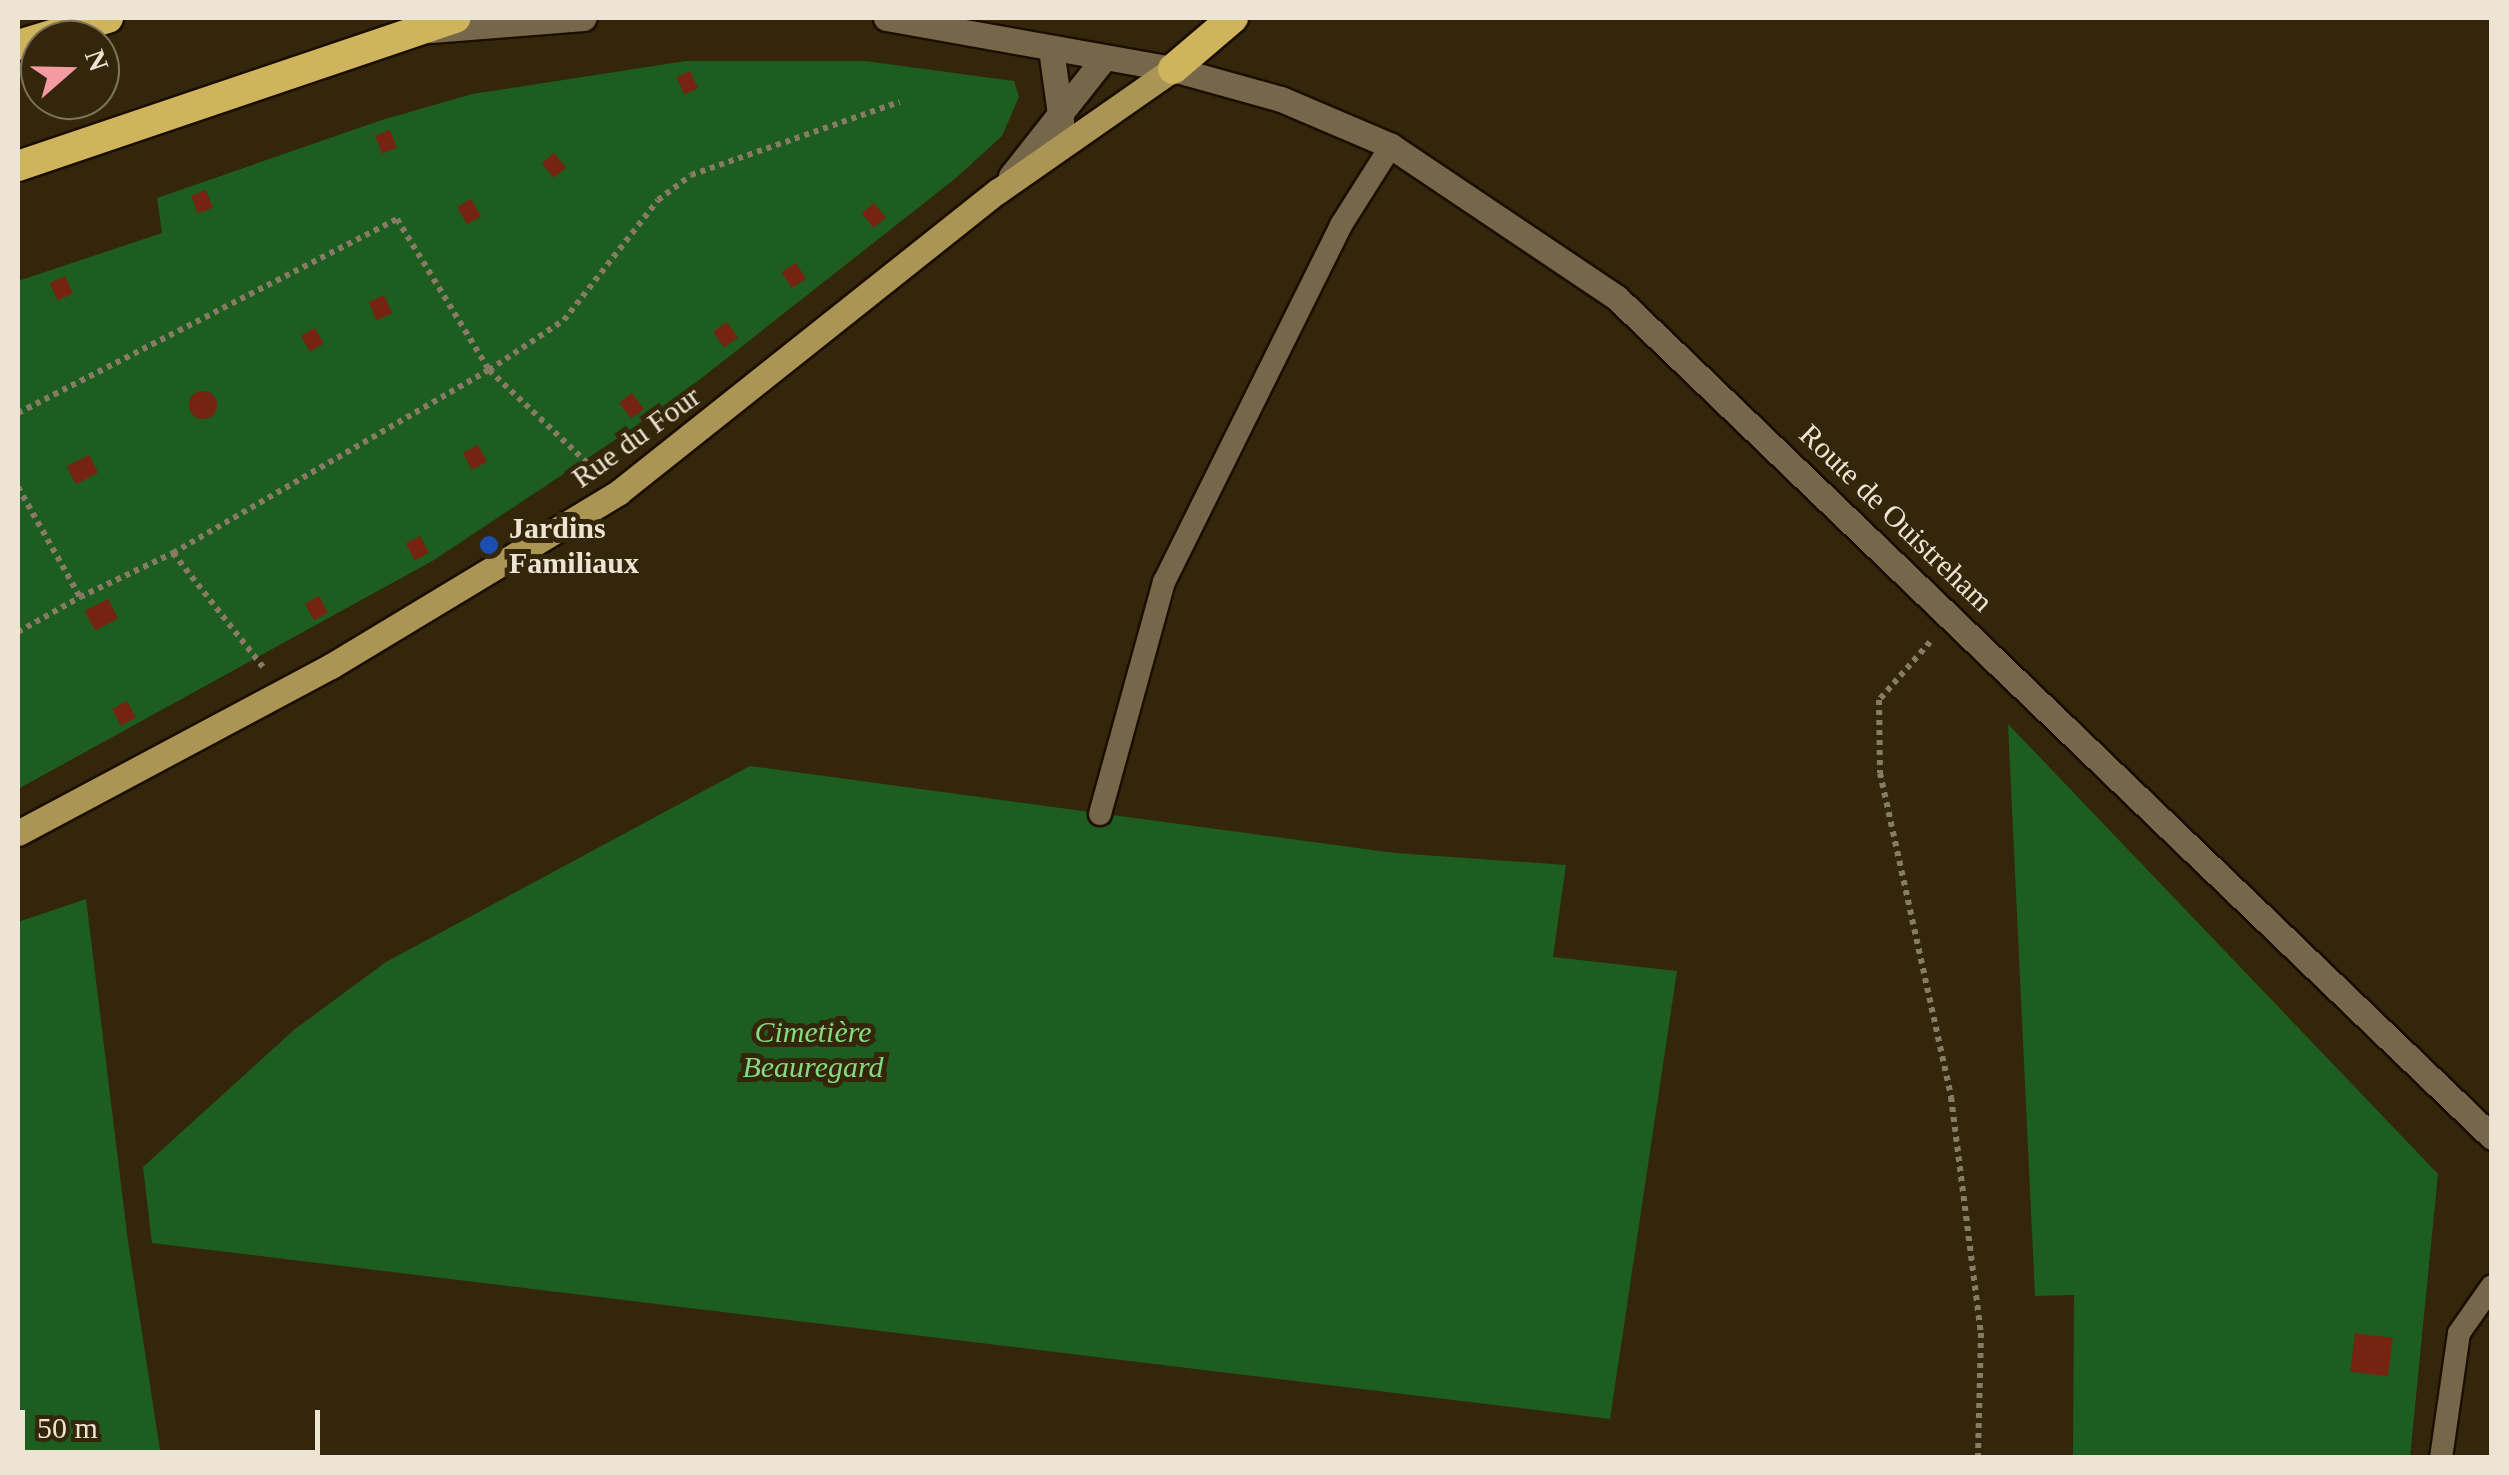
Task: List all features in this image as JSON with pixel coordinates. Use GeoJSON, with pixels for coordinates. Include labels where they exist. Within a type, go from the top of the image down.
{"type":"FeatureCollection","features":[{"type":"Feature","properties":{"kind":"highway"},"geometry":{"type":"LineString","coordinates":[[18,46],[108,18]]}},
{"type":"Feature","properties":{"kind":"highway"},"geometry":{"type":"LineString","coordinates":[[18,166],[456,18]]}},
{"type":"Feature","properties":{"kind":"highway"},"geometry":{"type":"LineString","coordinates":[[1172,69],[1233,18]]}},
{"type":"Feature","properties":{"kind":"main road","name":"Rue du Four"},"geometry":{"type":"LineString","coordinates":[[18,833],[282,692],[619,492],[998,190],[1172,69]]}},
{"type":"Feature","properties":{"kind":"street"},"geometry":{"type":"LineString","coordinates":[[420,30],[584,18]]}},
{"type":"Feature","properties":{"kind":"street","name":"Route de Ouistreham"},"geometry":{"type":"LineString","coordinates":[[886,18],[1101,62],[1172,69],[1281,99],[1391,146],[1616,298],[2492,1137]]}},
{"type":"Feature","properties":{"kind":"street"},"geometry":{"type":"LineString","coordinates":[[1051,49],[1061,121]]}},
{"type":"Feature","properties":{"kind":"street","name":"Rue du Four"},"geometry":{"type":"LineString","coordinates":[[998,190],[1061,121],[1101,62]]}},
{"type":"Feature","properties":{"kind":"lane"},"geometry":{"type":"LineString","coordinates":[[1100,814],[1164,582],[1314,277],[1391,146]]}},
{"type":"Feature","properties":{"kind":"lane"},"geometry":{"type":"LineString","coordinates":[[2442,1458],[2459,1334],[2492,1286]]}},
{"type":"Feature","properties":{"kind":"path"},"geometry":{"type":"LineString","coordinates":[[18,632],[80,597],[173,553],[490,370],[564,320],[658,200],[691,174],[900,102]]}},
{"type":"Feature","properties":{"kind":"path"},"geometry":{"type":"LineString","coordinates":[[18,413],[398,219],[490,370],[619,492]]}},
{"type":"Feature","properties":{"kind":"path"},"geometry":{"type":"LineString","coordinates":[[18,487],[80,597]]}},
{"type":"Feature","properties":{"kind":"path"},"geometry":{"type":"LineString","coordinates":[[173,553],[282,692]]}},
{"type":"Feature","properties":{"kind":"path"},"geometry":{"type":"LineString","coordinates":[[1952,617],[1880,700],[1880,773],[1951,1097],[1980,1334],[1978,1458]]}},
{"type":"Feature","properties":{"kind":"green space"},"geometry":{"type":"Polygon","coordinates":[[[686,61],[865,61],[1014,81],[1019,97],[1002,136],[956,178],[666,406],[434,560],[18,789],[18,281],[162,233],[157,198],[382,120],[472,94],[686,61]]]}},
{"type":"Feature","properties":{"kind":"green space"},"geometry":{"type":"Polygon","coordinates":[[[2008,724],[2438,1174],[2410,1457],[2073,1457],[2074,1295],[2035,1296],[2008,724]]]}},
{"type":"Feature","properties":{"kind":"green space","name":"Cimetière Beauregard"},"geometry":{"type":"Polygon","coordinates":[[[750,766],[1395,853],[1566,865],[1553,957],[1677,971],[1610,1419],[152,1243],[143,1167],[295,1029],[386,962],[750,766]]]}},
{"type":"Feature","properties":{"kind":"green space"},"geometry":{"type":"Polygon","coordinates":[[[86,899],[128,1241],[161,1457],[18,1457],[18,922],[86,899]]]}},
{"type":"Feature","properties":{"kind":"building"},"geometry":{"type":"Polygon","coordinates":[[[690,71],[698,88],[684,95],[676,77],[690,71]]]}},
{"type":"Feature","properties":{"kind":"building"},"geometry":{"type":"Polygon","coordinates":[[[390,130],[397,148],[382,153],[375,136],[390,130]]]}},
{"type":"Feature","properties":{"kind":"building"},"geometry":{"type":"Polygon","coordinates":[[[554,153],[566,168],[554,178],[542,163],[554,153]]]}},
{"type":"Feature","properties":{"kind":"building"},"geometry":{"type":"Polygon","coordinates":[[[206,190],[213,208],[198,213],[191,196],[206,190]]]}},
{"type":"Feature","properties":{"kind":"building"},"geometry":{"type":"Polygon","coordinates":[[[471,199],[481,216],[467,224],[457,207],[471,199]]]}},
{"type":"Feature","properties":{"kind":"building"},"geometry":{"type":"Polygon","coordinates":[[[874,203],[886,218],[874,228],[862,213],[874,203]]]}},
{"type":"Feature","properties":{"kind":"building"},"geometry":{"type":"Polygon","coordinates":[[[796,263],[806,279],[792,288],[782,272],[796,263]]]}},
{"type":"Feature","properties":{"kind":"building"},"geometry":{"type":"Polygon","coordinates":[[[65,276],[73,293],[58,300],[50,283],[65,276]]]}},
{"type":"Feature","properties":{"kind":"building"},"geometry":{"type":"Polygon","coordinates":[[[384,295],[392,313],[377,320],[368,302],[384,295]]]}},
{"type":"Feature","properties":{"kind":"building"},"geometry":{"type":"Polygon","coordinates":[[[727,322],[738,338],[724,347],[713,332],[727,322]]]}},
{"type":"Feature","properties":{"kind":"building"},"geometry":{"type":"Polygon","coordinates":[[[315,328],[324,344],[310,352],[301,336],[315,328]]]}},
{"type":"Feature","properties":{"kind":"building"},"geometry":{"type":"Polygon","coordinates":[[[203,391],[213,395],[217,405],[213,415],[203,419],[193,415],[189,405],[193,395],[203,391]]]}},
{"type":"Feature","properties":{"kind":"building"},"geometry":{"type":"Polygon","coordinates":[[[632,393],[644,409],[631,419],[619,403],[632,393]]]}},
{"type":"Feature","properties":{"kind":"building"},"geometry":{"type":"Polygon","coordinates":[[[478,445],[487,462],[472,470],[463,453],[478,445]]]}},
{"type":"Feature","properties":{"kind":"building"},"geometry":{"type":"Polygon","coordinates":[[[89,455],[98,473],[76,484],[67,466],[89,455]]]}},
{"type":"Feature","properties":{"kind":"building"},"geometry":{"type":"Polygon","coordinates":[[[420,536],[429,553],[415,560],[406,544],[420,536]]]}},
{"type":"Feature","properties":{"kind":"building"},"geometry":{"type":"Polygon","coordinates":[[[319,596],[328,613],[314,620],[305,604],[319,596]]]}},
{"type":"Feature","properties":{"kind":"building"},"geometry":{"type":"Polygon","coordinates":[[[108,599],[118,619],[95,630],[85,611],[108,599]]]}},
{"type":"Feature","properties":{"kind":"building"},"geometry":{"type":"Polygon","coordinates":[[[127,701],[136,718],[121,726],[112,709],[127,701]]]}},
{"type":"Feature","properties":{"kind":"building"},"geometry":{"type":"Polygon","coordinates":[[[2355,1333],[2393,1338],[2388,1376],[2350,1372],[2355,1333]]]}},
{"type":"Feature","properties":{"kind":"place","name":"Jardins Familiaux"},"geometry":{"type":"Point","coordinates":[489,545]}}]}
